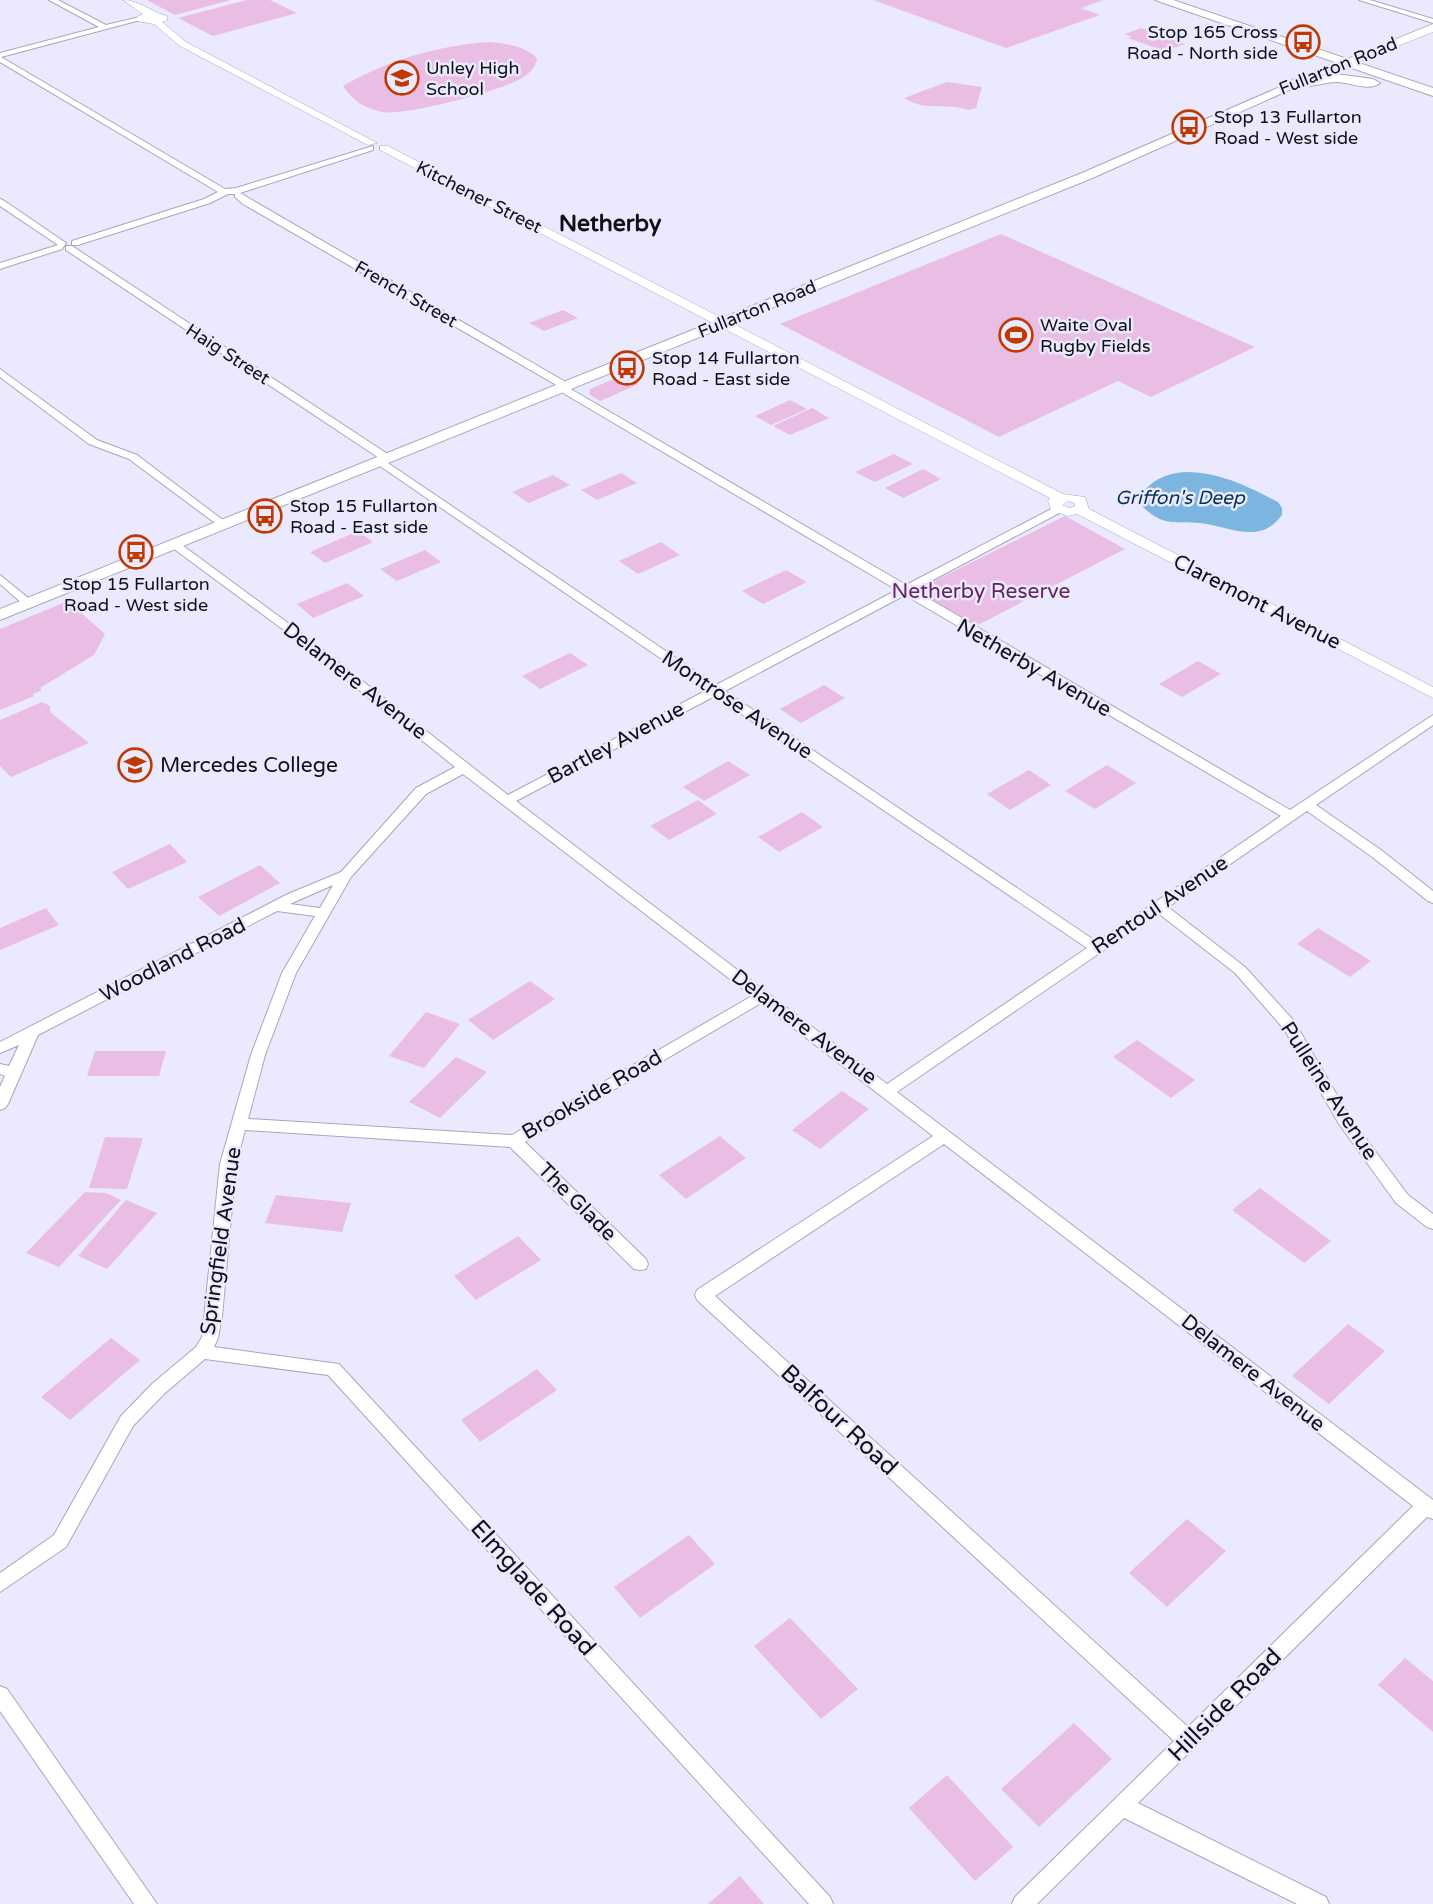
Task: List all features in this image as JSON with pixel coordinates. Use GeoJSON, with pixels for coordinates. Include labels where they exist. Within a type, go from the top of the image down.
{"type":"FeatureCollection","features":[{"type":"Feature","properties":{"kind":"highway"},"geometry":{"type":"LineString","coordinates":[[1161,0],[1433,92]]}},
{"type":"Feature","properties":{"kind":"highway"},"geometry":{"type":"LineString","coordinates":[[1246,30],[1315,59],[1314,66],[1294,83]]}},
{"type":"Feature","properties":{"kind":"highway"},"geometry":{"type":"LineString","coordinates":[[1294,83],[1335,78],[1359,80],[1433,98]]}},
{"type":"Feature","properties":{"kind":"main road","name":"Fullarton Road"},"geometry":{"type":"LineString","coordinates":[[0,615],[1086,176],[1294,83],[1433,28]]}},
{"type":"Feature","properties":{"kind":"street"},"geometry":{"type":"LineString","coordinates":[[53,0],[104,27]]}},
{"type":"Feature","properties":{"kind":"street"},"geometry":{"type":"LineString","coordinates":[[127,0],[173,38],[371,146]]}},
{"type":"Feature","properties":{"kind":"street"},"geometry":{"type":"LineString","coordinates":[[1363,0],[1433,21]]}},
{"type":"Feature","properties":{"kind":"street"},"geometry":{"type":"LineString","coordinates":[[0,57],[104,27],[149,18]]}},
{"type":"Feature","properties":{"kind":"street","name":"French Street"},"geometry":{"type":"LineString","coordinates":[[0,57],[563,387]]}},
{"type":"Feature","properties":{"kind":"street","name":"Kitchener Street"},"geometry":{"type":"LineString","coordinates":[[371,146],[385,144],[384,148],[723,322]]}},
{"type":"Feature","properties":{"kind":"street"},"geometry":{"type":"LineString","coordinates":[[0,266],[232,195],[371,146]]}},
{"type":"Feature","properties":{"kind":"street","name":"Haig Street"},"geometry":{"type":"LineString","coordinates":[[0,202],[384,460]]}},
{"type":"Feature","properties":{"kind":"street"},"geometry":{"type":"LineString","coordinates":[[723,322],[1059,504]]}},
{"type":"Feature","properties":{"kind":"street"},"geometry":{"type":"LineString","coordinates":[[0,372],[93,442],[133,457],[223,524]]}},
{"type":"Feature","properties":{"kind":"street","name":"Netherby Avenue"},"geometry":{"type":"LineString","coordinates":[[563,387],[901,590],[1292,817]]}},
{"type":"Feature","properties":{"kind":"street","name":"Montrose Avenue"},"geometry":{"type":"LineString","coordinates":[[384,460],[715,691],[1096,948]]}},
{"type":"Feature","properties":{"kind":"street","name":"Claremont Avenue"},"geometry":{"type":"LineString","coordinates":[[1059,504],[1080,500],[1083,506],[1080,510],[1433,693]]}},
{"type":"Feature","properties":{"kind":"street","name":"Bartley Avenue"},"geometry":{"type":"LineString","coordinates":[[508,800],[1059,504]]}},
{"type":"Feature","properties":{"kind":"street","name":"Delamere Avenue"},"geometry":{"type":"LineString","coordinates":[[174,544],[292,631],[464,768],[1430,1509]]}},
{"type":"Feature","properties":{"kind":"street"},"geometry":{"type":"LineString","coordinates":[[0,578],[28,603]]}},
{"type":"Feature","properties":{"kind":"street","name":"Rentoul Avenue"},"geometry":{"type":"LineString","coordinates":[[888,1091],[1433,719]]}},
{"type":"Feature","properties":{"kind":"street","name":"Springfield Avenue"},"geometry":{"type":"LineString","coordinates":[[0,1584],[60,1541],[127,1421],[159,1388],[202,1352],[212,1327],[228,1164],[258,1055],[278,999],[301,950],[346,875],[421,791],[464,768]]}},
{"type":"Feature","properties":{"kind":"street"},"geometry":{"type":"LineString","coordinates":[[1309,806],[1376,853],[1433,898]]}},
{"type":"Feature","properties":{"kind":"street","name":"Woodland Road"},"geometry":{"type":"LineString","coordinates":[[0,1048],[326,881],[346,875]]}},
{"type":"Feature","properties":{"kind":"street"},"geometry":{"type":"LineString","coordinates":[[279,907],[323,914]]}},
{"type":"Feature","properties":{"kind":"street","name":"Pulleine Avenue"},"geometry":{"type":"LineString","coordinates":[[1159,907],[1240,970],[1289,1025],[1344,1120],[1402,1199],[1433,1223]]}},
{"type":"Feature","properties":{"kind":"street","name":"Brookside Road"},"geometry":{"type":"LineString","coordinates":[[240,1124],[514,1141],[763,996]]}},
{"type":"Feature","properties":{"kind":"street"},"geometry":{"type":"LineString","coordinates":[[0,1104],[7,1071],[32,1031]]}},
{"type":"Feature","properties":{"kind":"street","name":"Balfour Road"},"geometry":{"type":"LineString","coordinates":[[945,1136],[703,1295],[1188,1741]]}},
{"type":"Feature","properties":{"kind":"street","name":"The Glade"},"geometry":{"type":"LineString","coordinates":[[514,1141],[640,1264]]}},
{"type":"Feature","properties":{"kind":"street","name":"Elmglade Road"},"geometry":{"type":"LineString","coordinates":[[202,1352],[333,1369],[823,1904]]}},
{"type":"Feature","properties":{"kind":"street","name":"Hillside Road"},"geometry":{"type":"LineString","coordinates":[[1022,1904],[1430,1509]]}},
{"type":"Feature","properties":{"kind":"street"},"geometry":{"type":"LineString","coordinates":[[0,1695],[147,1904]]}},
{"type":"Feature","properties":{"kind":"street"},"geometry":{"type":"LineString","coordinates":[[1122,1806],[1319,1904]]}},
{"type":"Feature","properties":{"kind":"green space"},"geometry":{"type":"Polygon","coordinates":[[[147,0],[231,0],[175,15],[147,0]]]}},
{"type":"Feature","properties":{"kind":"green space"},"geometry":{"type":"Polygon","coordinates":[[[247,0],[270,0],[297,13],[213,36],[178,18],[247,0]]]}},
{"type":"Feature","properties":{"kind":"green space"},"geometry":{"type":"Polygon","coordinates":[[[873,0],[1103,0],[1081,8],[1100,15],[1006,48],[873,0]]]}},
{"type":"Feature","properties":{"kind":"green space"},"geometry":{"type":"Polygon","coordinates":[[[1141,28],[1185,44],[1164,51],[1128,38],[1132,37],[1125,34],[1141,28]]]}},
{"type":"Feature","properties":{"kind":"green space"},"geometry":{"type":"Polygon","coordinates":[[[489,42],[526,50],[537,58],[535,64],[522,78],[494,89],[453,101],[394,112],[382,112],[364,106],[343,86],[377,69],[413,56],[489,42]]]}},
{"type":"Feature","properties":{"kind":"green space"},"geometry":{"type":"Polygon","coordinates":[[[947,82],[982,87],[976,108],[969,110],[920,105],[904,98],[947,82]]]}},
{"type":"Feature","properties":{"kind":"green space","name":"Waite Oval Rugby Fields"},"geometry":{"type":"Polygon","coordinates":[[[1001,234],[1255,347],[1151,397],[1118,381],[999,437],[780,324],[1001,234]]]}},
{"type":"Feature","properties":{"kind":"green space"},"geometry":{"type":"Polygon","coordinates":[[[563,310],[578,318],[544,331],[529,323],[563,310]]]}},
{"type":"Feature","properties":{"kind":"green space"},"geometry":{"type":"Polygon","coordinates":[[[624,375],[639,384],[600,401],[589,394],[590,389],[624,375]]]}},
{"type":"Feature","properties":{"kind":"green space"},"geometry":{"type":"Polygon","coordinates":[[[790,400],[807,409],[771,425],[755,416],[790,400]]]}},
{"type":"Feature","properties":{"kind":"green space"},"geometry":{"type":"Polygon","coordinates":[[[812,408],[829,418],[790,435],[773,426],[812,408]]]}},
{"type":"Feature","properties":{"kind":"green space"},"geometry":{"type":"Polygon","coordinates":[[[894,454],[913,464],[875,482],[855,472],[894,454]]]}},
{"type":"Feature","properties":{"kind":"green space"},"geometry":{"type":"Polygon","coordinates":[[[923,469],[941,479],[903,498],[885,488],[923,469]]]}},
{"type":"Feature","properties":{"kind":"green space"},"geometry":{"type":"Polygon","coordinates":[[[621,473],[637,483],[597,500],[581,490],[621,473]]]}},
{"type":"Feature","properties":{"kind":"green space"},"geometry":{"type":"Polygon","coordinates":[[[553,475],[570,485],[529,503],[512,492],[553,475]]]}},
{"type":"Feature","properties":{"kind":"green space","name":"Netherby Reserve"},"geometry":{"type":"Polygon","coordinates":[[[1065,516],[1125,549],[974,627],[914,591],[1065,516]]]}},
{"type":"Feature","properties":{"kind":"green space"},"geometry":{"type":"Polygon","coordinates":[[[358,531],[373,542],[325,563],[310,552],[358,531]]]}},
{"type":"Feature","properties":{"kind":"green space"},"geometry":{"type":"Polygon","coordinates":[[[661,542],[680,555],[638,574],[619,561],[661,542]]]}},
{"type":"Feature","properties":{"kind":"green space"},"geometry":{"type":"Polygon","coordinates":[[[425,550],[441,562],[397,581],[380,569],[425,550]]]}},
{"type":"Feature","properties":{"kind":"green space"},"geometry":{"type":"Polygon","coordinates":[[[786,570],[807,582],[763,604],[742,591],[786,570]]]}},
{"type":"Feature","properties":{"kind":"green space"},"geometry":{"type":"Polygon","coordinates":[[[347,583],[364,596],[313,618],[297,604],[347,583]]]}},
{"type":"Feature","properties":{"kind":"green space"},"geometry":{"type":"Polygon","coordinates":[[[68,601],[105,634],[94,655],[40,688],[42,690],[33,694],[34,696],[0,710],[0,629],[68,601]]]}},
{"type":"Feature","properties":{"kind":"green space"},"geometry":{"type":"Polygon","coordinates":[[[570,653],[588,665],[540,689],[522,676],[570,653]]]}},
{"type":"Feature","properties":{"kind":"green space"},"geometry":{"type":"Polygon","coordinates":[[[1198,661],[1221,674],[1182,697],[1159,684],[1198,661]]]}},
{"type":"Feature","properties":{"kind":"green space"},"geometry":{"type":"Polygon","coordinates":[[[824,685],[845,698],[801,723],[780,709],[824,685]]]}},
{"type":"Feature","properties":{"kind":"green space"},"geometry":{"type":"Polygon","coordinates":[[[42,702],[50,706],[50,712],[89,743],[11,777],[0,766],[0,720],[42,702]]]}},
{"type":"Feature","properties":{"kind":"green space"},"geometry":{"type":"Polygon","coordinates":[[[728,761],[750,775],[704,801],[683,787],[728,761]]]}},
{"type":"Feature","properties":{"kind":"green space"},"geometry":{"type":"Polygon","coordinates":[[[1107,765],[1136,783],[1095,809],[1065,791],[1107,765]]]}},
{"type":"Feature","properties":{"kind":"green space"},"geometry":{"type":"Polygon","coordinates":[[[1029,770],[1051,785],[1010,810],[987,794],[1029,770]]]}},
{"type":"Feature","properties":{"kind":"green space"},"geometry":{"type":"Polygon","coordinates":[[[698,800],[717,814],[669,840],[650,826],[698,800]]]}},
{"type":"Feature","properties":{"kind":"green space"},"geometry":{"type":"Polygon","coordinates":[[[802,812],[823,827],[779,852],[758,837],[802,812]]]}},
{"type":"Feature","properties":{"kind":"green space"},"geometry":{"type":"Polygon","coordinates":[[[170,844],[187,862],[128,889],[112,872],[170,844]]]}},
{"type":"Feature","properties":{"kind":"green space"},"geometry":{"type":"Polygon","coordinates":[[[260,865],[280,883],[219,916],[198,897],[260,865]]]}},
{"type":"Feature","properties":{"kind":"green space"},"geometry":{"type":"Polygon","coordinates":[[[46,908],[59,925],[0,950],[0,928],[46,908]]]}},
{"type":"Feature","properties":{"kind":"green space"},"geometry":{"type":"Polygon","coordinates":[[[1318,928],[1371,961],[1350,977],[1297,944],[1318,928]]]}},
{"type":"Feature","properties":{"kind":"green space"},"geometry":{"type":"Polygon","coordinates":[[[530,981],[555,999],[493,1040],[468,1020],[530,981]]]}},
{"type":"Feature","properties":{"kind":"green space"},"geometry":{"type":"Polygon","coordinates":[[[426,1012],[460,1024],[424,1068],[389,1056],[426,1012]]]}},
{"type":"Feature","properties":{"kind":"green space"},"geometry":{"type":"Polygon","coordinates":[[[1137,1040],[1195,1080],[1171,1098],[1113,1057],[1137,1040]]]}},
{"type":"Feature","properties":{"kind":"green space"},"geometry":{"type":"Polygon","coordinates":[[[95,1051],[166,1051],[159,1076],[87,1076],[95,1051]]]}},
{"type":"Feature","properties":{"kind":"green space"},"geometry":{"type":"Polygon","coordinates":[[[456,1057],[487,1072],[440,1118],[409,1102],[456,1057]]]}},
{"type":"Feature","properties":{"kind":"green space"},"geometry":{"type":"Polygon","coordinates":[[[842,1091],[869,1109],[820,1149],[792,1130],[842,1091]]]}},
{"type":"Feature","properties":{"kind":"green space"},"geometry":{"type":"Polygon","coordinates":[[[720,1136],[746,1158],[686,1199],[659,1175],[720,1136]]]}},
{"type":"Feature","properties":{"kind":"green space"},"geometry":{"type":"Polygon","coordinates":[[[105,1137],[143,1138],[127,1189],[89,1188],[105,1137]]]}},
{"type":"Feature","properties":{"kind":"green space"},"geometry":{"type":"Polygon","coordinates":[[[1260,1188],[1331,1241],[1304,1263],[1232,1210],[1260,1188]]]}},
{"type":"Feature","properties":{"kind":"green space"},"geometry":{"type":"Polygon","coordinates":[[[85,1192],[106,1193],[121,1200],[59,1267],[26,1253],[85,1192]]]}},
{"type":"Feature","properties":{"kind":"green space"},"geometry":{"type":"Polygon","coordinates":[[[276,1195],[351,1203],[342,1232],[265,1223],[276,1195]]]}},
{"type":"Feature","properties":{"kind":"green space"},"geometry":{"type":"Polygon","coordinates":[[[126,1200],[157,1213],[107,1269],[78,1256],[126,1200]]]}},
{"type":"Feature","properties":{"kind":"green space"},"geometry":{"type":"Polygon","coordinates":[[[518,1236],[541,1260],[476,1300],[454,1276],[518,1236]]]}},
{"type":"Feature","properties":{"kind":"green space"},"geometry":{"type":"Polygon","coordinates":[[[1348,1324],[1385,1351],[1329,1404],[1292,1376],[1348,1324]]]}},
{"type":"Feature","properties":{"kind":"green space"},"geometry":{"type":"Polygon","coordinates":[[[111,1338],[140,1360],[70,1420],[41,1397],[111,1338]]]}},
{"type":"Feature","properties":{"kind":"green space"},"geometry":{"type":"Polygon","coordinates":[[[537,1369],[557,1390],[480,1442],[461,1420],[537,1369]]]}},
{"type":"Feature","properties":{"kind":"green space"},"geometry":{"type":"Polygon","coordinates":[[[1187,1519],[1226,1551],[1167,1607],[1129,1573],[1187,1519]]]}},
{"type":"Feature","properties":{"kind":"green space"},"geometry":{"type":"Polygon","coordinates":[[[689,1535],[715,1564],[640,1618],[614,1587],[689,1535]]]}},
{"type":"Feature","properties":{"kind":"green space"},"geometry":{"type":"Polygon","coordinates":[[[790,1618],[858,1689],[821,1719],[754,1646],[790,1618]]]}},
{"type":"Feature","properties":{"kind":"green space"},"geometry":{"type":"Polygon","coordinates":[[[1405,1658],[1433,1681],[1433,1732],[1378,1685],[1405,1658]]]}},
{"type":"Feature","properties":{"kind":"green space"},"geometry":{"type":"Polygon","coordinates":[[[1074,1723],[1112,1759],[1039,1827],[1001,1789],[1074,1723]]]}},
{"type":"Feature","properties":{"kind":"green space"},"geometry":{"type":"Polygon","coordinates":[[[947,1775],[1013,1847],[975,1881],[909,1808],[947,1775]]]}},
{"type":"Feature","properties":{"kind":"green space"},"geometry":{"type":"Polygon","coordinates":[[[740,1876],[764,1904],[708,1904],[740,1876]]]}},
{"type":"Feature","properties":{"kind":"water","name":"Griffon's Deep"},"geometry":{"type":"Polygon","coordinates":[[[1187,472],[1212,475],[1245,486],[1278,502],[1282,515],[1264,530],[1244,532],[1200,523],[1164,520],[1143,507],[1141,495],[1155,481],[1167,475],[1187,472]]]}},
{"type":"Feature","properties":{"kind":"place","name":"Stop 165 Cross Road - North side"},"geometry":{"type":"Point","coordinates":[1303,42]}},
{"type":"Feature","properties":{"kind":"place","name":"Unley High School"},"geometry":{"type":"Point","coordinates":[402,78]}},
{"type":"Feature","properties":{"kind":"place","name":"Stop 13 Fullarton Road - West side"},"geometry":{"type":"Point","coordinates":[1189,127]}},
{"type":"Feature","properties":{"kind":"place","name":"Waite Oval Rugby Fields"},"geometry":{"type":"Point","coordinates":[1016,335]}},
{"type":"Feature","properties":{"kind":"place","name":"Stop 14 Fullarton Road - East side"},"geometry":{"type":"Point","coordinates":[627,368]}},
{"type":"Feature","properties":{"kind":"place","name":"Stop 15 Fullarton Road - East side"},"geometry":{"type":"Point","coordinates":[265,516]}},
{"type":"Feature","properties":{"kind":"place","name":"Stop 15 Fullarton Road - West side"},"geometry":{"type":"Point","coordinates":[136,552]}},
{"type":"Feature","properties":{"kind":"place","name":"Mercedes College"},"geometry":{"type":"Point","coordinates":[135,765]}},
{"type":"Feature","properties":{"kind":"district","name":"Netherby"},"geometry":{"type":"Point","coordinates":[610,224]}}]}
